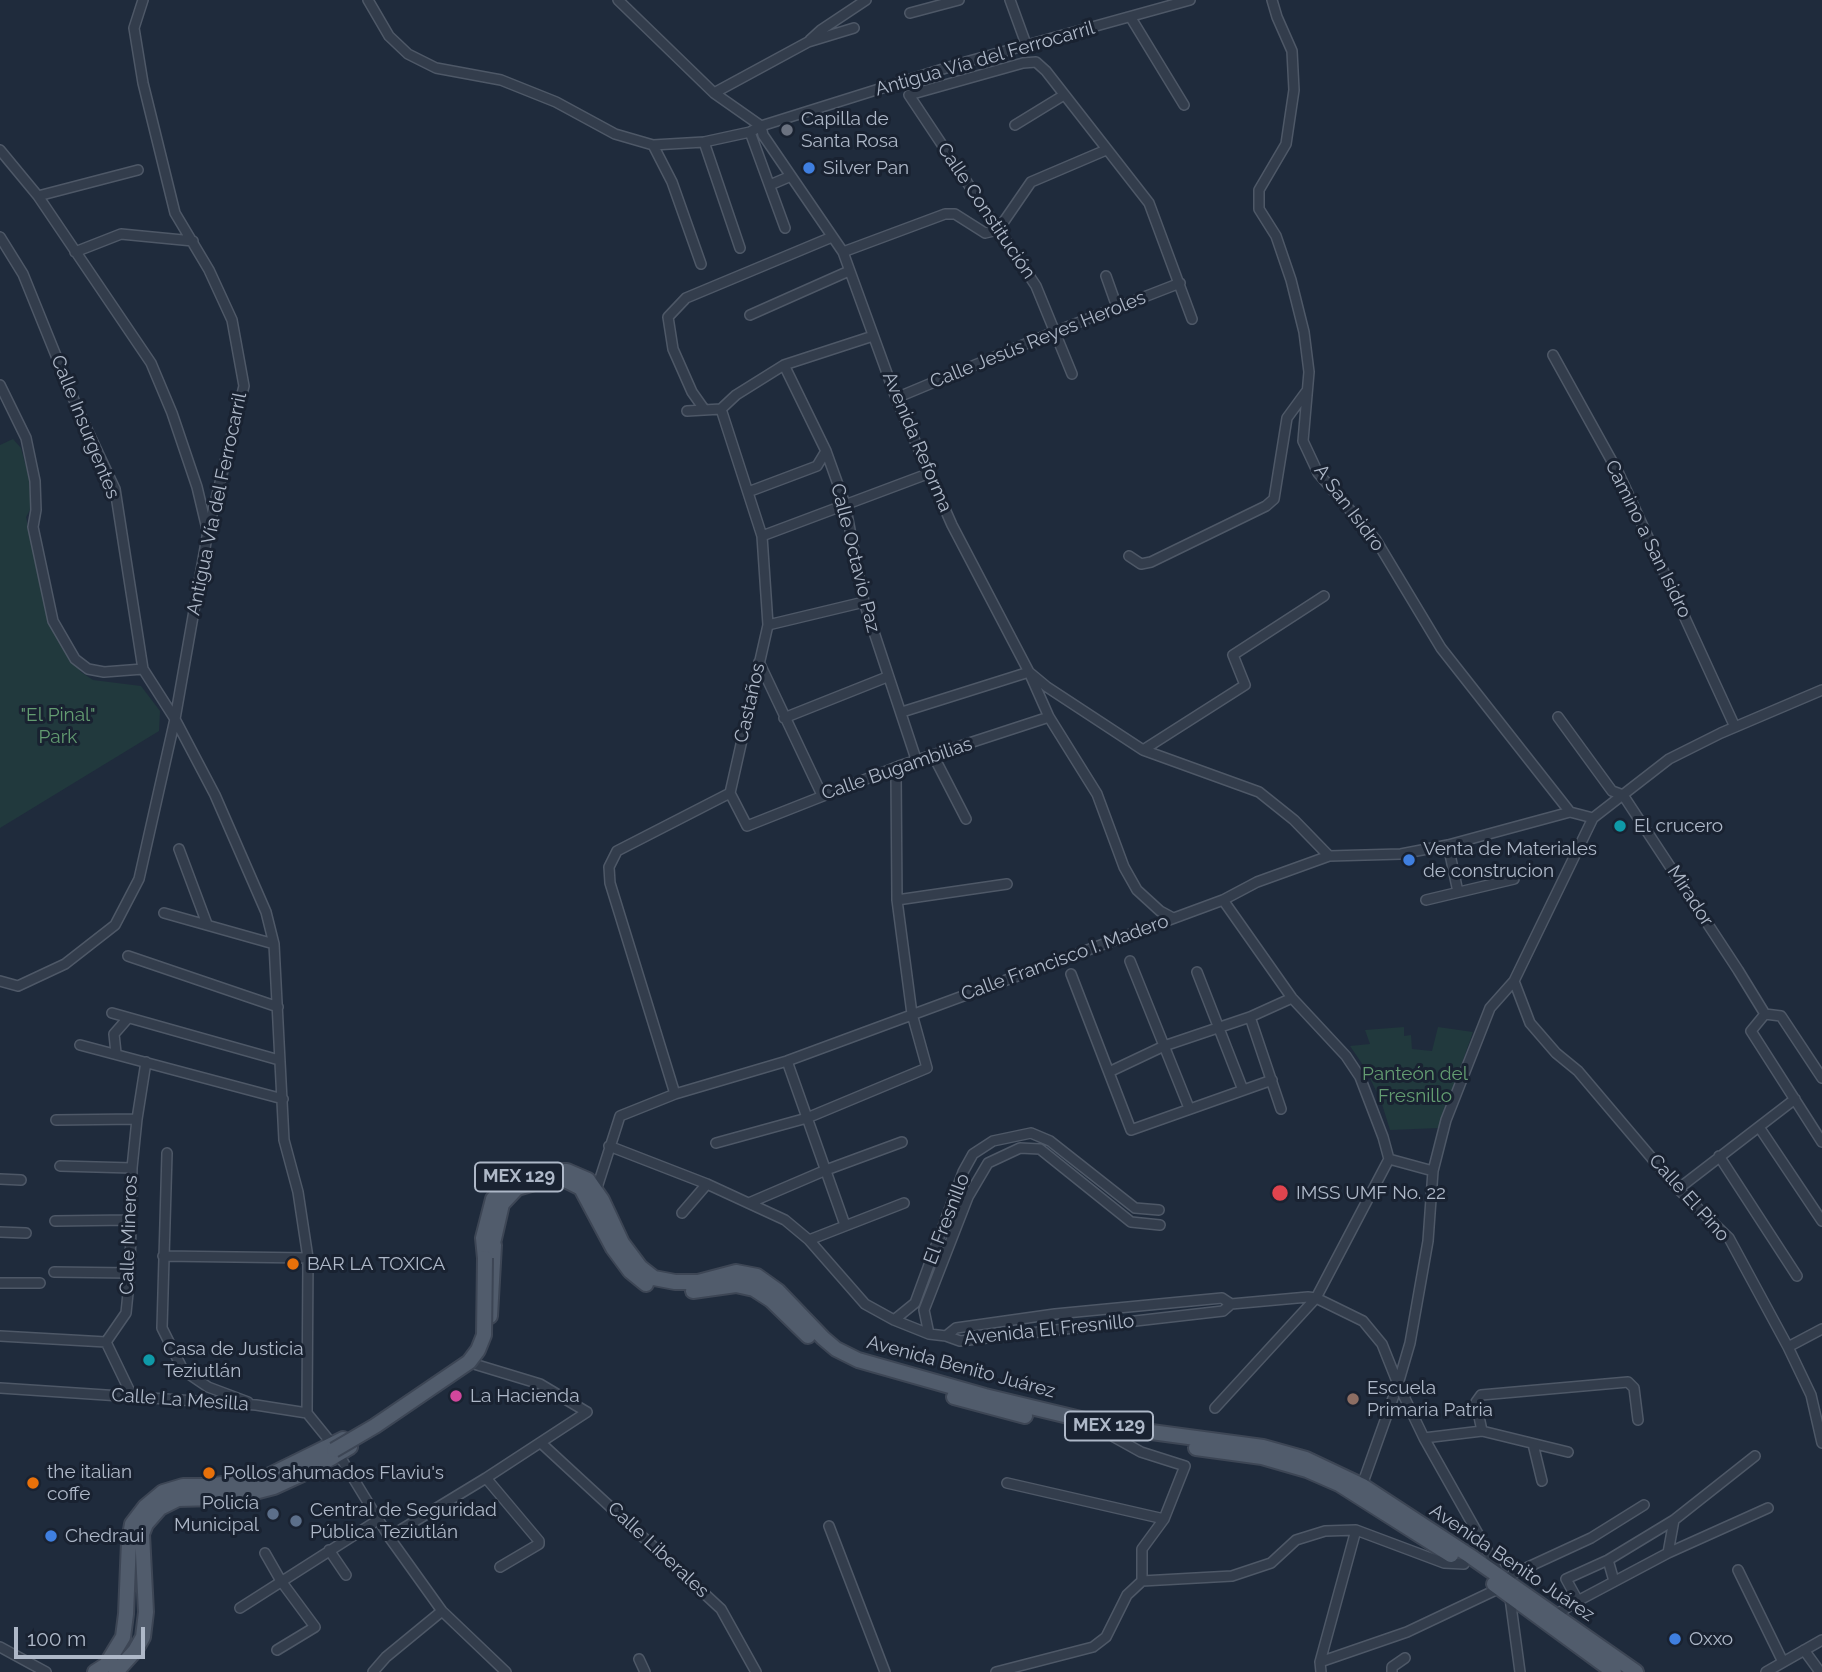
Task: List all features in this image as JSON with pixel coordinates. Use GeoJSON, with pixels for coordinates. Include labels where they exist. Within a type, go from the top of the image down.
{"type":"FeatureCollection","features":[{"type":"Feature","properties":{"kind":"main road","name":"Avenida Benito Juárez"},"geometry":{"type":"LineString","coordinates":[[109,1670],[128,1646],[138,1616],[134,1547],[136,1525],[153,1503],[174,1492],[233,1490],[271,1482],[375,1426],[469,1362],[484,1335],[485,1258],[502,1204],[517,1188],[541,1181],[565,1181],[593,1197],[640,1267],[654,1278],[674,1282],[698,1282],[736,1272],[757,1276],[778,1291],[836,1349],[858,1360],[985,1396],[1114,1427],[1263,1447],[1306,1459],[1360,1490],[1500,1584],[1614,1672]]}},
{"type":"Feature","properties":{"kind":"main road","name":"Avenida Benito Juárez"},"geometry":{"type":"LineString","coordinates":[[593,1197],[613,1248],[630,1271],[648,1285],[674,1291],[695,1291],[728,1285],[754,1289],[771,1300],[833,1358],[857,1369],[985,1406],[1114,1437],[1262,1457],[1360,1490],[1464,1563],[1555,1615],[1636,1672]]}},
{"type":"Feature","properties":{"kind":"main road","name":"MEX 129"},"geometry":{"type":"LineString","coordinates":[[109,1670],[135,1651],[143,1637],[146,1612],[142,1534],[146,1524],[160,1508],[178,1499],[237,1496],[274,1487],[456,1379],[474,1364],[489,1340],[489,1239]]}},
{"type":"Feature","properties":{"kind":"main road","name":"MEX 129"},"geometry":{"type":"LineString","coordinates":[[336,1450],[466,1360],[474,1350],[479,1338],[479,1267],[489,1239]]}},
{"type":"Feature","properties":{"kind":"street","name":"Antigua Vía del Ferrocarril"},"geometry":{"type":"LineString","coordinates":[[0,981],[18,986],[65,964],[115,925],[139,879],[175,719],[208,531],[244,386],[232,320],[193,241],[175,213],[143,83],[134,28],[143,0]]}},
{"type":"Feature","properties":{"kind":"street","name":"Antigua Vía del Ferrocarril"},"geometry":{"type":"LineString","coordinates":[[368,0],[388,36],[408,54],[436,68],[501,80],[556,102],[615,134],[653,145],[704,142],[750,132],[761,126],[962,63],[1190,0]]}},
{"type":"Feature","properties":{"kind":"street","name":"Avenida Reforma"},"geometry":{"type":"LineString","coordinates":[[618,0],[714,93],[761,126],[763,135],[843,252],[896,398],[958,538],[1029,672],[1049,717],[1097,794],[1124,867],[1137,890],[1160,911],[1173,918]]}},
{"type":"Feature","properties":{"kind":"street"},"geometry":{"type":"LineString","coordinates":[[808,42],[866,0]]}},
{"type":"Feature","properties":{"kind":"street"},"geometry":{"type":"LineString","coordinates":[[910,13],[958,0]]}},
{"type":"Feature","properties":{"kind":"street"},"geometry":{"type":"LineString","coordinates":[[1010,0],[1027,44]]}},
{"type":"Feature","properties":{"kind":"street","name":"A San Isidro"},"geometry":{"type":"LineString","coordinates":[[1272,0],[1292,51],[1294,90],[1286,144],[1259,190],[1259,209],[1276,236],[1304,332],[1309,372],[1303,441],[1318,473],[1376,540],[1441,648],[1570,813]]}},
{"type":"Feature","properties":{"kind":"street"},"geometry":{"type":"LineString","coordinates":[[1131,18],[1184,105]]}},
{"type":"Feature","properties":{"kind":"street"},"geometry":{"type":"LineString","coordinates":[[714,93],[808,42],[854,28]]}},
{"type":"Feature","properties":{"kind":"street"},"geometry":{"type":"LineString","coordinates":[[962,63],[967,79],[1023,63],[1035,62],[1045,71],[1149,203],[1192,319]]}},
{"type":"Feature","properties":{"kind":"street","name":"Calle Constitución"},"geometry":{"type":"LineString","coordinates":[[967,79],[909,95],[1036,286],[1072,374]]}},
{"type":"Feature","properties":{"kind":"street"},"geometry":{"type":"LineString","coordinates":[[1015,125],[1064,95]]}},
{"type":"Feature","properties":{"kind":"street"},"geometry":{"type":"LineString","coordinates":[[750,132],[785,228]]}},
{"type":"Feature","properties":{"kind":"street"},"geometry":{"type":"LineString","coordinates":[[704,142],[740,248]]}},
{"type":"Feature","properties":{"kind":"street"},"geometry":{"type":"LineString","coordinates":[[653,145],[672,183],[701,264]]}},
{"type":"Feature","properties":{"kind":"street"},"geometry":{"type":"LineString","coordinates":[[0,150],[38,196],[151,363],[193,474],[208,531]]}},
{"type":"Feature","properties":{"kind":"street"},"geometry":{"type":"LineString","coordinates":[[843,252],[945,214],[955,214],[985,233],[998,230],[1031,182],[1106,150]]}},
{"type":"Feature","properties":{"kind":"street"},"geometry":{"type":"LineString","coordinates":[[38,196],[138,170]]}},
{"type":"Feature","properties":{"kind":"street"},"geometry":{"type":"LineString","coordinates":[[770,185],[791,176]]}},
{"type":"Feature","properties":{"kind":"street"},"geometry":{"type":"LineString","coordinates":[[75,252],[121,234],[193,241]]}},
{"type":"Feature","properties":{"kind":"street","name":"Calle Insurgentes"},"geometry":{"type":"LineString","coordinates":[[0,237],[23,274],[78,410],[115,489],[143,669]]}},
{"type":"Feature","properties":{"kind":"street"},"geometry":{"type":"LineString","coordinates":[[704,409],[692,392],[673,349],[668,317],[686,298],[832,237]]}},
{"type":"Feature","properties":{"kind":"street"},"geometry":{"type":"LineString","coordinates":[[750,315],[849,271]]}},
{"type":"Feature","properties":{"kind":"street"},"geometry":{"type":"LineString","coordinates":[[1106,276],[1117,307]]}},
{"type":"Feature","properties":{"kind":"street","name":"Calle Jesús Reyes Heroles"},"geometry":{"type":"LineString","coordinates":[[896,398],[1180,283]]}},
{"type":"Feature","properties":{"kind":"street"},"geometry":{"type":"LineString","coordinates":[[687,411],[721,409],[736,395],[784,365],[873,336]]}},
{"type":"Feature","properties":{"kind":"street","name":"Camino a San Isidro"},"geometry":{"type":"LineString","coordinates":[[1553,355],[1619,474],[1735,727]]}},
{"type":"Feature","properties":{"kind":"street","name":"Calle Octavio Paz"},"geometry":{"type":"LineString","coordinates":[[784,365],[826,451],[845,504],[864,602],[916,760]]}},
{"type":"Feature","properties":{"kind":"street"},"geometry":{"type":"LineString","coordinates":[[0,385],[26,438],[35,481],[36,510],[33,527],[53,621],[75,659],[88,669],[104,672],[143,669],[175,719],[215,796],[266,912],[274,944],[284,1140],[298,1192],[308,1258],[307,1413],[336,1450],[388,1537],[442,1611],[506,1672]]}},
{"type":"Feature","properties":{"kind":"street"},"geometry":{"type":"LineString","coordinates":[[1129,556],[1141,564],[1151,562],[1266,506],[1274,499],[1287,418],[1307,391]]}},
{"type":"Feature","properties":{"kind":"street","name":"Castaños"},"geometry":{"type":"LineString","coordinates":[[721,409],[762,536],[768,625],[730,793]]}},
{"type":"Feature","properties":{"kind":"street"},"geometry":{"type":"LineString","coordinates":[[748,492],[817,466],[826,451]]}},
{"type":"Feature","properties":{"kind":"street"},"geometry":{"type":"LineString","coordinates":[[762,536],[930,473]]}},
{"type":"Feature","properties":{"kind":"street"},"geometry":{"type":"LineString","coordinates":[[1143,750],[1245,685],[1233,655],[1324,596]]}},
{"type":"Feature","properties":{"kind":"street"},"geometry":{"type":"LineString","coordinates":[[768,625],[864,602]]}},
{"type":"Feature","properties":{"kind":"street"},"geometry":{"type":"LineString","coordinates":[[759,662],[821,795]]}},
{"type":"Feature","properties":{"kind":"street"},"geometry":{"type":"LineString","coordinates":[[902,712],[1029,672],[1047,687],[1143,750],[1259,792],[1294,820],[1329,856]]}},
{"type":"Feature","properties":{"kind":"street"},"geometry":{"type":"LineString","coordinates":[[785,718],[887,677]]}},
{"type":"Feature","properties":{"kind":"street"},"geometry":{"type":"LineString","coordinates":[[1360,1490],[1410,1343],[1428,1241],[1433,1171],[1446,1120],[1490,1008],[1514,981],[1593,818],[1669,759],[1822,690]]}},
{"type":"Feature","properties":{"kind":"street","name":"Calle Bugambilias"},"geometry":{"type":"LineString","coordinates":[[730,793],[747,826],[898,766],[1049,717]]}},
{"type":"Feature","properties":{"kind":"street","name":"Mirador"},"geometry":{"type":"LineString","coordinates":[[1558,717],[1612,791],[1623,795],[1765,1014]]}},
{"type":"Feature","properties":{"kind":"street"},"geometry":{"type":"LineString","coordinates":[[933,755],[965,819]]}},
{"type":"Feature","properties":{"kind":"street"},"geometry":{"type":"LineString","coordinates":[[716,1143],[807,1118],[927,1068],[912,1014],[897,900],[898,766]]}},
{"type":"Feature","properties":{"kind":"street"},"geometry":{"type":"LineString","coordinates":[[675,1094],[610,884],[609,867],[617,851],[730,793]]}},
{"type":"Feature","properties":{"kind":"street","name":"Calle Francisco I. Madero"},"geometry":{"type":"LineString","coordinates":[[593,1197],[620,1116],[675,1094],[787,1061],[1223,900],[1257,882],[1329,856],[1401,854],[1448,845],[1570,813],[1593,818]]}},
{"type":"Feature","properties":{"kind":"street"},"geometry":{"type":"LineString","coordinates":[[1448,845],[1458,892]]}},
{"type":"Feature","properties":{"kind":"street"},"geometry":{"type":"LineString","coordinates":[[179,849],[207,924]]}},
{"type":"Feature","properties":{"kind":"street"},"geometry":{"type":"LineString","coordinates":[[1426,900],[1514,879]]}},
{"type":"Feature","properties":{"kind":"street"},"geometry":{"type":"LineString","coordinates":[[897,900],[1007,884]]}},
{"type":"Feature","properties":{"kind":"street"},"geometry":{"type":"LineString","coordinates":[[1215,1408],[1316,1298],[1389,1159],[1360,1077],[1346,1056],[1292,998],[1223,900]]}},
{"type":"Feature","properties":{"kind":"street"},"geometry":{"type":"LineString","coordinates":[[164,912],[274,944]]}},
{"type":"Feature","properties":{"kind":"street"},"geometry":{"type":"LineString","coordinates":[[128,956],[278,1007]]}},
{"type":"Feature","properties":{"kind":"street"},"geometry":{"type":"LineString","coordinates":[[1130,961],[1189,1108]]}},
{"type":"Feature","properties":{"kind":"street"},"geometry":{"type":"LineString","coordinates":[[1197,972],[1243,1090]]}},
{"type":"Feature","properties":{"kind":"street"},"geometry":{"type":"LineString","coordinates":[[1071,974],[1131,1130],[1272,1080]]}},
{"type":"Feature","properties":{"kind":"street","name":"Calle El Pino"},"geometry":{"type":"LineString","coordinates":[[1514,981],[1530,1023],[1556,1054],[1578,1071],[1678,1189],[1729,1238],[1811,1395],[1822,1443]]}},
{"type":"Feature","properties":{"kind":"street"},"geometry":{"type":"LineString","coordinates":[[1109,1072],[1164,1046],[1250,1017],[1292,998]]}},
{"type":"Feature","properties":{"kind":"street"},"geometry":{"type":"LineString","coordinates":[[112,1013],[279,1060]]}},
{"type":"Feature","properties":{"kind":"street"},"geometry":{"type":"LineString","coordinates":[[1822,1078],[1781,1016],[1765,1014],[1751,1031],[1822,1140]]}},
{"type":"Feature","properties":{"kind":"street"},"geometry":{"type":"LineString","coordinates":[[1250,1017],[1281,1109]]}},
{"type":"Feature","properties":{"kind":"street"},"geometry":{"type":"LineString","coordinates":[[116,1053],[114,1034],[128,1018]]}},
{"type":"Feature","properties":{"kind":"street"},"geometry":{"type":"LineString","coordinates":[[80,1045],[283,1099]]}},
{"type":"Feature","properties":{"kind":"street"},"geometry":{"type":"LineString","coordinates":[[787,1061],[845,1225]]}},
{"type":"Feature","properties":{"kind":"street","name":"Calle Mineros"},"geometry":{"type":"LineString","coordinates":[[106,1342],[126,1313],[130,1273],[132,1168],[146,1062]]}},
{"type":"Feature","properties":{"kind":"street"},"geometry":{"type":"LineString","coordinates":[[1678,1189],[1795,1099]]}},
{"type":"Feature","properties":{"kind":"street"},"geometry":{"type":"LineString","coordinates":[[56,1120],[137,1119]]}},
{"type":"Feature","properties":{"kind":"street"},"geometry":{"type":"LineString","coordinates":[[1759,1127],[1822,1221]]}},
{"type":"Feature","properties":{"kind":"street"},"geometry":{"type":"LineString","coordinates":[[1159,1210],[1135,1208],[1050,1141],[1031,1133],[1031,1149],[1040,1149],[1131,1222],[1160,1225]]}},
{"type":"Feature","properties":{"kind":"street","name":"El Fresnillo"},"geometry":{"type":"LineString","coordinates":[[914,1304],[963,1172],[973,1154],[993,1141],[1031,1133]]}},
{"type":"Feature","properties":{"kind":"street"},"geometry":{"type":"LineString","coordinates":[[750,1203],[826,1170],[902,1142]]}},
{"type":"Feature","properties":{"kind":"street"},"geometry":{"type":"LineString","coordinates":[[609,1146],[707,1184],[785,1220],[809,1240],[865,1304],[894,1320],[929,1334],[946,1336]]}},
{"type":"Feature","properties":{"kind":"street","name":"El Fresnillo"},"geometry":{"type":"LineString","coordinates":[[924,1310],[968,1197],[988,1163],[1020,1148],[1031,1149]]}},
{"type":"Feature","properties":{"kind":"street"},"geometry":{"type":"LineString","coordinates":[[167,1153],[162,1328],[183,1370],[208,1387],[256,1405]]}},
{"type":"Feature","properties":{"kind":"street"},"geometry":{"type":"LineString","coordinates":[[1719,1156],[1797,1276]]}},
{"type":"Feature","properties":{"kind":"street"},"geometry":{"type":"LineString","coordinates":[[1389,1159],[1433,1171]]}},
{"type":"Feature","properties":{"kind":"street"},"geometry":{"type":"LineString","coordinates":[[60,1166],[132,1168]]}},
{"type":"Feature","properties":{"kind":"street"},"geometry":{"type":"LineString","coordinates":[[0,1179],[21,1180]]}},
{"type":"Feature","properties":{"kind":"street"},"geometry":{"type":"LineString","coordinates":[[682,1213],[707,1184]]}},
{"type":"Feature","properties":{"kind":"street"},"geometry":{"type":"LineString","coordinates":[[809,1240],[904,1203]]}},
{"type":"Feature","properties":{"kind":"street"},"geometry":{"type":"LineString","coordinates":[[55,1221],[130,1220]]}},
{"type":"Feature","properties":{"kind":"street"},"geometry":{"type":"LineString","coordinates":[[0,1231],[26,1233]]}},
{"type":"Feature","properties":{"kind":"street"},"geometry":{"type":"LineString","coordinates":[[163,1256],[308,1258]]}},
{"type":"Feature","properties":{"kind":"street"},"geometry":{"type":"LineString","coordinates":[[54,1272],[130,1273]]}},
{"type":"Feature","properties":{"kind":"street"},"geometry":{"type":"LineString","coordinates":[[0,1283],[40,1283]]}},
{"type":"Feature","properties":{"kind":"street","name":"Avenida El Fresnillo"},"geometry":{"type":"LineString","coordinates":[[946,1336],[956,1328],[1055,1314],[1222,1298],[1231,1304]]}},
{"type":"Feature","properties":{"kind":"street"},"geometry":{"type":"LineString","coordinates":[[1316,1298],[1363,1321],[1382,1344],[1424,1438],[1494,1564],[1520,1672]]}},
{"type":"Feature","properties":{"kind":"street","name":"Avenida El Fresnillo"},"geometry":{"type":"LineString","coordinates":[[946,1336],[960,1341],[1223,1311],[1231,1304],[1316,1298]]}},
{"type":"Feature","properties":{"kind":"street"},"geometry":{"type":"LineString","coordinates":[[894,1320],[914,1304],[924,1310],[929,1334]]}},
{"type":"Feature","properties":{"kind":"street"},"geometry":{"type":"LineString","coordinates":[[1788,1347],[1822,1329]]}},
{"type":"Feature","properties":{"kind":"street"},"geometry":{"type":"LineString","coordinates":[[0,1336],[106,1342],[133,1398]]}},
{"type":"Feature","properties":{"kind":"street"},"geometry":{"type":"LineString","coordinates":[[388,1537],[486,1478],[587,1412],[540,1384],[474,1364]]}},
{"type":"Feature","properties":{"kind":"street"},"geometry":{"type":"LineString","coordinates":[[1482,1431],[1476,1402],[1481,1395],[1628,1382],[1634,1388],[1638,1420]]}},
{"type":"Feature","properties":{"kind":"street","name":"Calle La Mesilla"},"geometry":{"type":"LineString","coordinates":[[0,1388],[256,1405],[307,1413]]}},
{"type":"Feature","properties":{"kind":"street"},"geometry":{"type":"LineString","coordinates":[[1424,1438],[1482,1431],[1568,1452]]}},
{"type":"Feature","properties":{"kind":"street"},"geometry":{"type":"LineString","coordinates":[[1114,1437],[1140,1452],[1185,1466],[1164,1519],[1142,1549],[1142,1581]]}},
{"type":"Feature","properties":{"kind":"street","name":"Calle Liberales"},"geometry":{"type":"LineString","coordinates":[[541,1443],[721,1609],[756,1672]]}},
{"type":"Feature","properties":{"kind":"street"},"geometry":{"type":"LineString","coordinates":[[1534,1444],[1542,1481]]}},
{"type":"Feature","properties":{"kind":"street"},"geometry":{"type":"LineString","coordinates":[[1577,1601],[1566,1579],[1608,1560],[1674,1520],[1755,1456]]}},
{"type":"Feature","properties":{"kind":"street"},"geometry":{"type":"LineString","coordinates":[[486,1478],[539,1541],[539,1544],[500,1567]]}},
{"type":"Feature","properties":{"kind":"street"},"geometry":{"type":"LineString","coordinates":[[1007,1483],[1164,1519]]}},
{"type":"Feature","properties":{"kind":"street"},"geometry":{"type":"LineString","coordinates":[[1321,1667],[1407,1632],[1500,1584],[1513,1574],[1591,1538],[1644,1506]]}},
{"type":"Feature","properties":{"kind":"street"},"geometry":{"type":"LineString","coordinates":[[1555,1615],[1668,1553],[1768,1508]]}},
{"type":"Feature","properties":{"kind":"street"},"geometry":{"type":"LineString","coordinates":[[240,1608],[378,1520]]}},
{"type":"Feature","properties":{"kind":"street"},"geometry":{"type":"LineString","coordinates":[[1668,1553],[1674,1520]]}},
{"type":"Feature","properties":{"kind":"street"},"geometry":{"type":"LineString","coordinates":[[829,1526],[885,1672]]}},
{"type":"Feature","properties":{"kind":"street"},"geometry":{"type":"LineString","coordinates":[[1321,1667],[1356,1530]]}},
{"type":"Feature","properties":{"kind":"street"},"geometry":{"type":"LineString","coordinates":[[996,1672],[1093,1647],[1106,1637],[1127,1595],[1142,1581],[1232,1576],[1271,1563],[1296,1540],[1325,1531],[1356,1530],[1444,1563],[1464,1563]]}},
{"type":"Feature","properties":{"kind":"street"},"geometry":{"type":"LineString","coordinates":[[329,1550],[346,1575]]}},
{"type":"Feature","properties":{"kind":"street"},"geometry":{"type":"LineString","coordinates":[[265,1553],[281,1581],[315,1627],[277,1650]]}},
{"type":"Feature","properties":{"kind":"street"},"geometry":{"type":"LineString","coordinates":[[1608,1560],[1614,1581]]}},
{"type":"Feature","properties":{"kind":"street"},"geometry":{"type":"LineString","coordinates":[[1738,1570],[1783,1662]]}},
{"type":"Feature","properties":{"kind":"street"},"geometry":{"type":"LineString","coordinates":[[373,1672],[386,1657],[442,1611]]}},
{"type":"Feature","properties":{"kind":"street"},"geometry":{"type":"LineString","coordinates":[[1766,1672],[1822,1640]]}},
{"type":"Feature","properties":{"kind":"street"},"geometry":{"type":"LineString","coordinates":[[0,1647],[46,1672]]}},
{"type":"Feature","properties":{"kind":"street"},"geometry":{"type":"LineString","coordinates":[[1804,1650],[1820,1672]]}},
{"type":"Feature","properties":{"kind":"street"},"geometry":{"type":"LineString","coordinates":[[1392,1670],[1405,1658]]}},
{"type":"Feature","properties":{"kind":"street"},"geometry":{"type":"LineString","coordinates":[[639,1659],[645,1672]]}},
{"type":"Feature","properties":{"kind":"green space","name":"\"El Pinal\" Park"},"geometry":{"type":"Polygon","coordinates":[[[13,439],[21,448],[30,482],[31,508],[26,517],[45,607],[56,634],[81,672],[93,680],[141,686],[160,711],[159,731],[0,828],[0,445],[13,439]]]}},
{"type":"Feature","properties":{"kind":"green space","name":"Panteón del Fresnillo"},"geometry":{"type":"Polygon","coordinates":[[[1404,1027],[1404,1036],[1411,1035],[1412,1049],[1432,1051],[1438,1027],[1473,1032],[1439,1128],[1390,1130],[1381,1101],[1365,1068],[1350,1046],[1370,1044],[1365,1030],[1404,1027]]]}},
{"type":"Feature","properties":{"kind":"place","name":"Capilla de Santa Rosa"},"geometry":{"type":"Point","coordinates":[787,130]}},
{"type":"Feature","properties":{"kind":"place","name":"Silver Pan"},"geometry":{"type":"Point","coordinates":[809,168]}},
{"type":"Feature","properties":{"kind":"place","name":"El crucero"},"geometry":{"type":"Point","coordinates":[1620,826]}},
{"type":"Feature","properties":{"kind":"place","name":"Venta de Materiales de construcion"},"geometry":{"type":"Point","coordinates":[1409,860]}},
{"type":"Feature","properties":{"kind":"place","name":"IMSS UMF No. 22"},"geometry":{"type":"Point","coordinates":[1280,1193]}},
{"type":"Feature","properties":{"kind":"place","name":"BAR LA TOXICA"},"geometry":{"type":"Point","coordinates":[293,1264]}},
{"type":"Feature","properties":{"kind":"place","name":"Casa de Justicia Teziutlán"},"geometry":{"type":"Point","coordinates":[149,1360]}},
{"type":"Feature","properties":{"kind":"place","name":"La Hacienda"},"geometry":{"type":"Point","coordinates":[456,1396]}},
{"type":"Feature","properties":{"kind":"place","name":"Escuela Primaria Patria"},"geometry":{"type":"Point","coordinates":[1353,1399]}},
{"type":"Feature","properties":{"kind":"place","name":"Pollos ahumados Flaviu's"},"geometry":{"type":"Point","coordinates":[209,1473]}},
{"type":"Feature","properties":{"kind":"place","name":"the italian coffe"},"geometry":{"type":"Point","coordinates":[33,1483]}},
{"type":"Feature","properties":{"kind":"place","name":"Policía Municipal"},"geometry":{"type":"Point","coordinates":[273,1514]}},
{"type":"Feature","properties":{"kind":"place","name":"Central de Seguridad Pública Teziutlán"},"geometry":{"type":"Point","coordinates":[296,1521]}},
{"type":"Feature","properties":{"kind":"place","name":"Chedraui"},"geometry":{"type":"Point","coordinates":[51,1536]}},
{"type":"Feature","properties":{"kind":"place","name":"Oxxo"},"geometry":{"type":"Point","coordinates":[1675,1639]}}]}
